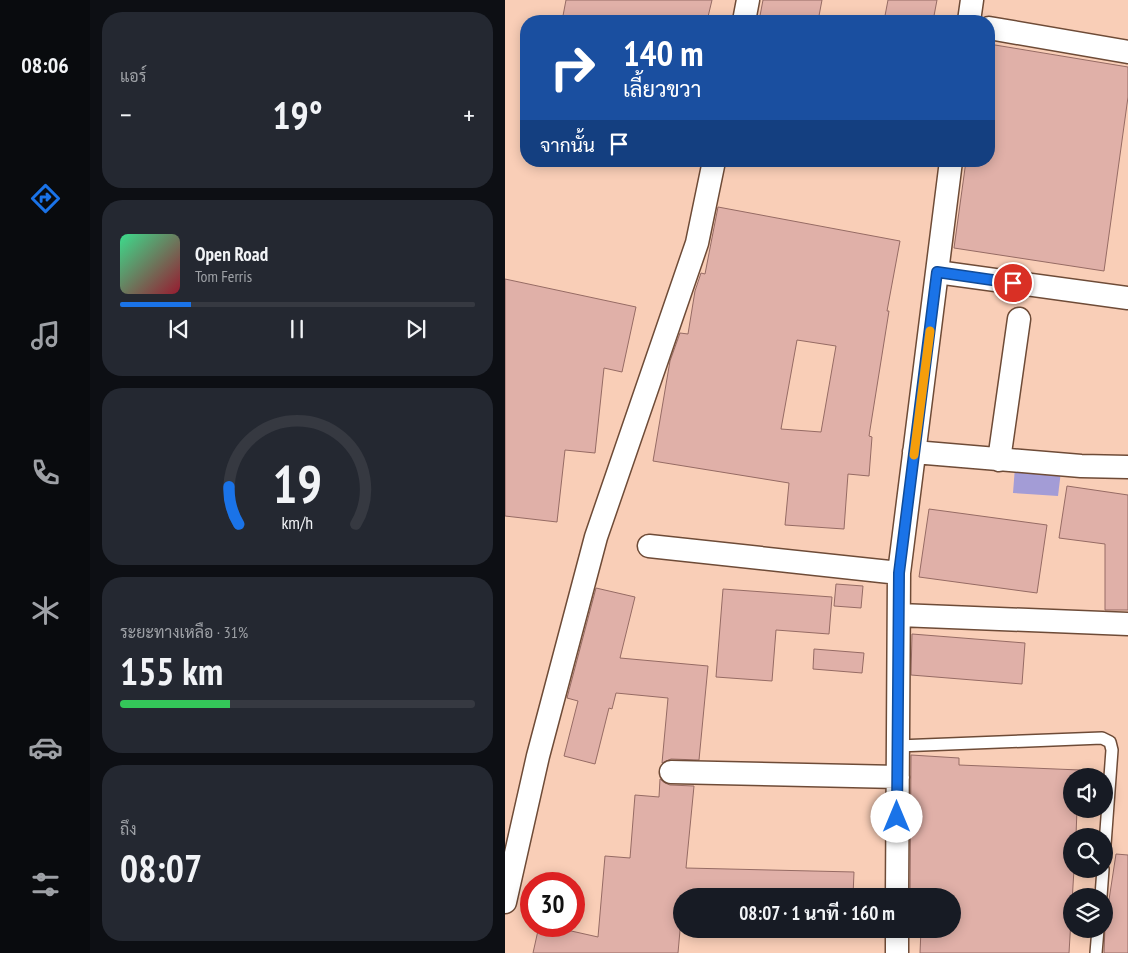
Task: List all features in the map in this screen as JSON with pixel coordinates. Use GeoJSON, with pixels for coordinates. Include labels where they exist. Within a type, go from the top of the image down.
{"type":"FeatureCollection","features":[{"type":"Feature","properties":{"kind":"street"},"geometry":{"type":"LineString","coordinates":[[745,15],[749,0]]}},
{"type":"Feature","properties":{"kind":"street"},"geometry":{"type":"LineString","coordinates":[[970,15],[972,0]]}},
{"type":"Feature","properties":{"kind":"street"},"geometry":{"type":"LineString","coordinates":[[995,29],[1128,52]]}},
{"type":"Feature","properties":{"kind":"street"},"geometry":{"type":"LineString","coordinates":[[505,902],[538,756],[596,537],[697,243],[713,167]]}},
{"type":"Feature","properties":{"kind":"street"},"geometry":{"type":"LineString","coordinates":[[897,888],[899,573],[950,167]]}},
{"type":"Feature","properties":{"kind":"street"},"geometry":{"type":"LineString","coordinates":[[937,272],[1128,298]]}},
{"type":"Feature","properties":{"kind":"street"},"geometry":{"type":"LineString","coordinates":[[999,460],[1019,319]]}},
{"type":"Feature","properties":{"kind":"street"},"geometry":{"type":"LineString","coordinates":[[915,452],[999,460],[1128,468]]}},
{"type":"Feature","properties":{"kind":"street"},"geometry":{"type":"LineString","coordinates":[[649,546],[899,573]]}},
{"type":"Feature","properties":{"kind":"street"},"geometry":{"type":"LineString","coordinates":[[899,615],[1128,624]]}},
{"type":"Feature","properties":{"kind":"street"},"geometry":{"type":"LineString","coordinates":[[671,772],[898,777]]}},
{"type":"Feature","properties":{"kind":"street"},"geometry":{"type":"LineString","coordinates":[[897,938],[897,953]]}},
{"type":"Feature","properties":{"kind":"lane"},"geometry":{"type":"LineString","coordinates":[[898,746],[1102,738],[1110,742],[1112,750],[1106,828]]}},
{"type":"Feature","properties":{"kind":"lane"},"geometry":{"type":"LineString","coordinates":[[1096,953],[1097,938]]}},
{"type":"Feature","properties":{"kind":"shaded area"},"geometry":{"type":"Polygon","coordinates":[[[1015,467],[1061,471],[1058,496],[1013,493],[1015,467]]]}},
{"type":"Feature","properties":{"kind":"building"},"geometry":{"type":"Polygon","coordinates":[[[566,0],[712,0],[708,15],[563,15],[566,0]]]}},
{"type":"Feature","properties":{"kind":"building"},"geometry":{"type":"Polygon","coordinates":[[[763,0],[822,0],[819,15],[760,15],[763,0]]]}},
{"type":"Feature","properties":{"kind":"building"},"geometry":{"type":"Polygon","coordinates":[[[888,0],[937,0],[934,15],[885,15],[888,0]]]}},
{"type":"Feature","properties":{"kind":"building"},"geometry":{"type":"Polygon","coordinates":[[[995,45],[1128,67],[1128,97],[1104,271],[954,248],[965,167],[995,167],[995,45]]]}},
{"type":"Feature","properties":{"kind":"building"},"geometry":{"type":"Polygon","coordinates":[[[718,207],[900,241],[887,311],[889,311],[869,436],[872,437],[869,476],[848,474],[844,529],[785,525],[789,483],[653,461],[670,361],[680,333],[688,334],[695,291],[701,273],[705,274],[718,207]],[[797,340],[781,429],[821,432],[836,346],[797,340]]]}},
{"type":"Feature","properties":{"kind":"building"},"geometry":{"type":"Polygon","coordinates":[[[505,279],[636,307],[622,372],[604,368],[595,453],[565,450],[557,522],[505,516],[505,279]]]}},
{"type":"Feature","properties":{"kind":"building"},"geometry":{"type":"Polygon","coordinates":[[[1067,486],[1128,495],[1128,610],[1105,610],[1105,544],[1059,538],[1067,486]]]}},
{"type":"Feature","properties":{"kind":"building"},"geometry":{"type":"Polygon","coordinates":[[[929,509],[1047,525],[1037,593],[919,577],[929,509]]]}},
{"type":"Feature","properties":{"kind":"building"},"geometry":{"type":"Polygon","coordinates":[[[836,584],[863,586],[861,608],[834,606],[836,584]]]}},
{"type":"Feature","properties":{"kind":"building"},"geometry":{"type":"Polygon","coordinates":[[[596,588],[635,597],[620,658],[708,666],[699,760],[671,759],[662,763],[668,698],[616,693],[612,709],[609,708],[595,764],[564,756],[578,701],[567,698],[596,588]]]}},
{"type":"Feature","properties":{"kind":"building"},"geometry":{"type":"Polygon","coordinates":[[[723,589],[832,597],[829,634],[776,630],[772,681],[716,677],[723,589]]]}},
{"type":"Feature","properties":{"kind":"building"},"geometry":{"type":"Polygon","coordinates":[[[912,634],[1025,643],[1022,684],[911,675],[912,634]]]}},
{"type":"Feature","properties":{"kind":"building"},"geometry":{"type":"Polygon","coordinates":[[[814,649],[864,653],[862,673],[813,669],[814,649]]]}},
{"type":"Feature","properties":{"kind":"building"},"geometry":{"type":"Polygon","coordinates":[[[911,755],[959,758],[959,765],[1063,769],[1063,818],[1077,818],[1076,828],[1063,828],[1063,878],[1073,878],[1073,888],[1063,888],[1063,938],[1070,938],[1069,953],[920,953],[921,938],[961,938],[961,888],[910,888],[911,755]]]}},
{"type":"Feature","properties":{"kind":"building"},"geometry":{"type":"Polygon","coordinates":[[[660,779],[670,785],[694,786],[686,868],[854,872],[853,888],[673,888],[673,938],[679,938],[678,953],[533,953],[537,937],[585,937],[585,934],[598,937],[605,856],[630,858],[635,795],[659,797],[660,779]]]}},
{"type":"Feature","properties":{"kind":"building"},"geometry":{"type":"Polygon","coordinates":[[[1116,854],[1128,855],[1128,953],[1104,953],[1105,938],[1113,938],[1113,888],[1111,888],[1116,854]]]}},
{"type":"Feature","properties":{"kind":"slow traffic"},"geometry":{"type":"LineString","coordinates":[[914,455],[930,331]]}},
{"type":"Feature","properties":{"kind":"route"},"geometry":{"type":"LineString","coordinates":[[897,817],[899,573],[937,272],[1013,283]]}}]}
